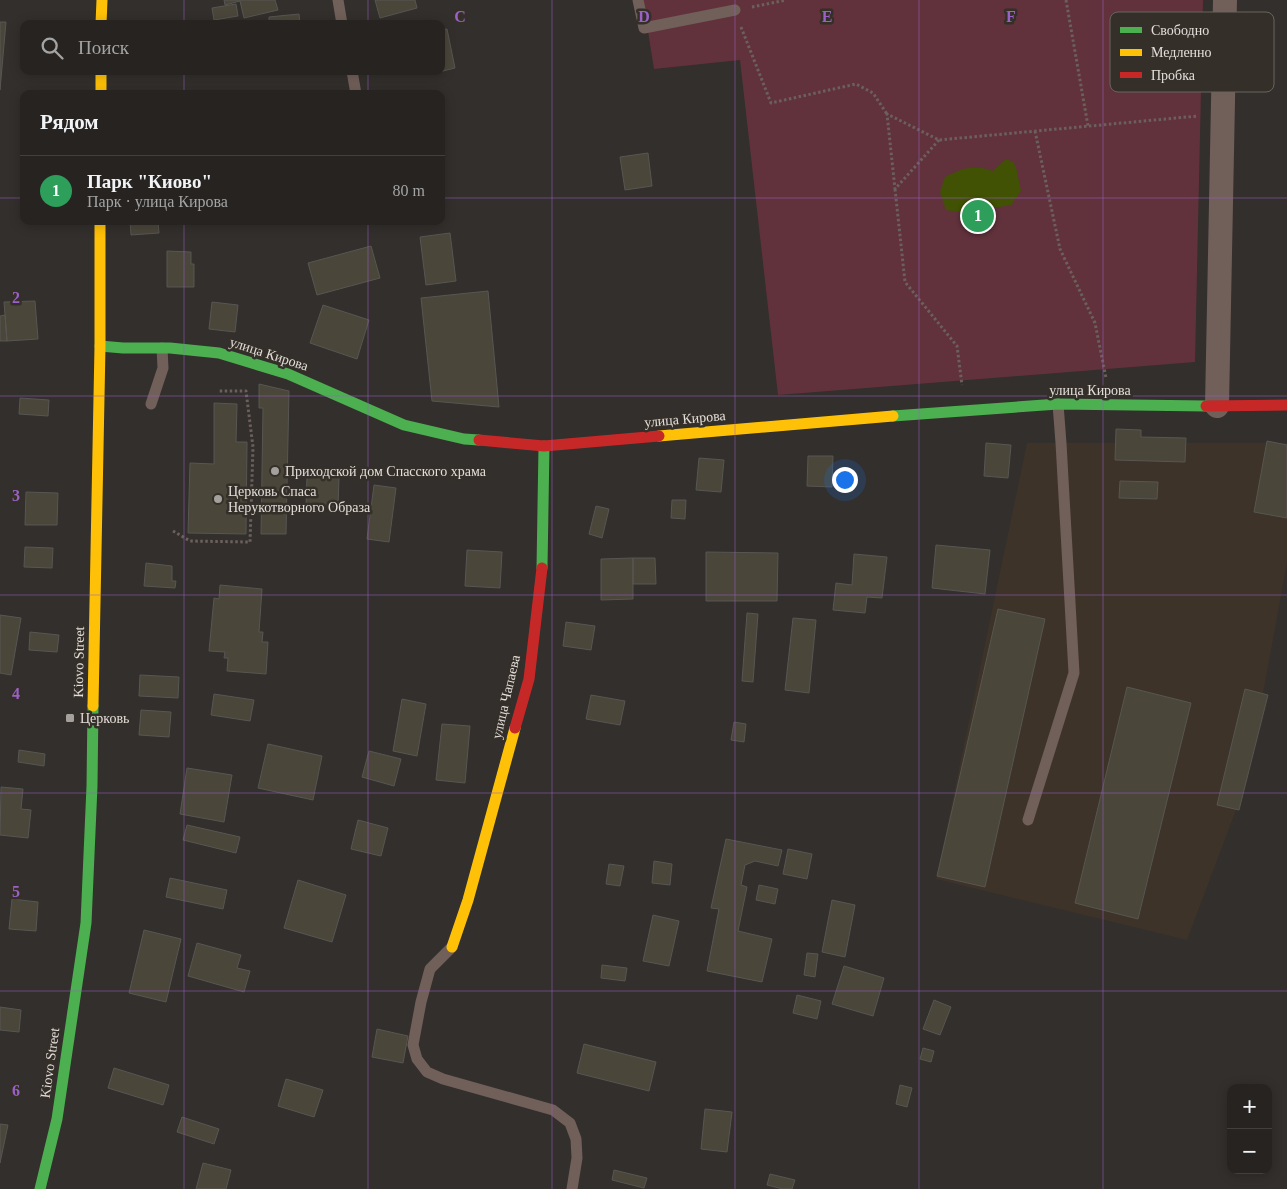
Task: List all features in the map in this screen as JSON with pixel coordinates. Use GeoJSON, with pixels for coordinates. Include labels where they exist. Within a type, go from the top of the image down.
{"type":"FeatureCollection","features":[{"type":"Feature","properties":{"kind":"street"},"geometry":{"type":"LineString","coordinates":[[101,20],[102,0]]}},
{"type":"Feature","properties":{"kind":"street"},"geometry":{"type":"LineString","coordinates":[[100,90],[101,75]]}},
{"type":"Feature","properties":{"kind":"street"},"geometry":{"type":"LineString","coordinates":[[1216,406],[1223,92]]}},
{"type":"Feature","properties":{"kind":"street","name":"Kiovo Street"},"geometry":{"type":"LineString","coordinates":[[40,1189],[57,1119],[86,923],[92,786],[100,346],[100,225]]}},
{"type":"Feature","properties":{"kind":"street","name":"улица Кирова"},"geometry":{"type":"LineString","coordinates":[[100,346],[162,348],[219,354],[288,374],[404,425],[464,439],[544,446],[966,410],[1058,404],[1287,405]]}},
{"type":"Feature","properties":{"kind":"street","name":"улица Чапаева"},"geometry":{"type":"LineString","coordinates":[[452,947],[468,900],[529,679],[542,565],[544,446]]}},
{"type":"Feature","properties":{"kind":"lane"},"geometry":{"type":"LineString","coordinates":[[338,0],[341,20]]}},
{"type":"Feature","properties":{"kind":"lane"},"geometry":{"type":"LineString","coordinates":[[638,0],[644,28],[735,10]]}},
{"type":"Feature","properties":{"kind":"lane"},"geometry":{"type":"LineString","coordinates":[[353,75],[355,90]]}},
{"type":"Feature","properties":{"kind":"lane"},"geometry":{"type":"LineString","coordinates":[[151,404],[163,368],[162,348]]}},
{"type":"Feature","properties":{"kind":"lane"},"geometry":{"type":"LineString","coordinates":[[1028,820],[1074,673],[1058,404]]}},
{"type":"Feature","properties":{"kind":"lane"},"geometry":{"type":"LineString","coordinates":[[452,947],[430,969],[421,1002],[413,1045],[417,1059],[427,1072],[443,1079],[553,1110],[570,1123],[576,1139],[577,1158],[572,1189]]}},
{"type":"Feature","properties":{"kind":"path"},"geometry":{"type":"LineString","coordinates":[[786,0],[735,10],[771,103],[856,84],[873,93],[887,114],[905,282],[957,346],[966,410]]}},
{"type":"Feature","properties":{"kind":"path"},"geometry":{"type":"LineString","coordinates":[[1066,0],[1088,126]]}},
{"type":"Feature","properties":{"kind":"path"},"geometry":{"type":"LineString","coordinates":[[887,114],[939,140],[1223,114]]}},
{"type":"Feature","properties":{"kind":"path"},"geometry":{"type":"LineString","coordinates":[[1035,131],[1060,249],[1095,323],[1111,405]]}},
{"type":"Feature","properties":{"kind":"path"},"geometry":{"type":"LineString","coordinates":[[895,189],[939,140]]}},
{"type":"Feature","properties":{"kind":"path"},"geometry":{"type":"LineString","coordinates":[[173,531],[190,541],[250,542],[253,447],[246,391],[218,391]]}},
{"type":"Feature","properties":{"kind":"shaded area"},"geometry":{"type":"Polygon","coordinates":[[[643,0],[1203,0],[1203,12],[1110,12],[1110,92],[1201,92],[1195,362],[778,395],[740,60],[654,69],[643,0]]]}},
{"type":"Feature","properties":{"kind":"shaded area"},"geometry":{"type":"Polygon","coordinates":[[[1006,159],[1013,162],[1016,167],[1021,191],[1011,205],[965,213],[946,210],[940,192],[945,177],[957,171],[974,167],[993,171],[1006,159]]]}},
{"type":"Feature","properties":{"kind":"shaded area"},"geometry":{"type":"Polygon","coordinates":[[[1027,443],[1287,443],[1287,563],[1247,781],[1187,940],[936,879],[1027,443]]]}},
{"type":"Feature","properties":{"kind":"building"},"geometry":{"type":"Polygon","coordinates":[[[224,0],[275,0],[278,10],[244,18],[240,1],[225,5],[224,0]]]}},
{"type":"Feature","properties":{"kind":"building"},"geometry":{"type":"Polygon","coordinates":[[[375,0],[415,0],[417,8],[380,18],[375,0]]]}},
{"type":"Feature","properties":{"kind":"building"},"geometry":{"type":"Polygon","coordinates":[[[236,4],[238,16],[214,20],[212,8],[236,4]]]}},
{"type":"Feature","properties":{"kind":"building"},"geometry":{"type":"Polygon","coordinates":[[[299,14],[300,20],[269,20],[269,17],[299,14]]]}},
{"type":"Feature","properties":{"kind":"building"},"geometry":{"type":"Polygon","coordinates":[[[0,22],[6,22],[0,90],[0,22]]]}},
{"type":"Feature","properties":{"kind":"building"},"geometry":{"type":"Polygon","coordinates":[[[445,29],[447,29],[455,68],[445,70],[445,29]]]}},
{"type":"Feature","properties":{"kind":"building"},"geometry":{"type":"Polygon","coordinates":[[[648,153],[652,186],[625,190],[620,157],[648,153]]]}},
{"type":"Feature","properties":{"kind":"building"},"geometry":{"type":"Polygon","coordinates":[[[130,225],[158,225],[159,233],[131,235],[130,225]]]}},
{"type":"Feature","properties":{"kind":"building"},"geometry":{"type":"Polygon","coordinates":[[[450,233],[456,281],[426,285],[420,237],[450,233]]]}},
{"type":"Feature","properties":{"kind":"building"},"geometry":{"type":"Polygon","coordinates":[[[371,246],[380,278],[317,295],[308,263],[371,246]]]}},
{"type":"Feature","properties":{"kind":"building"},"geometry":{"type":"Polygon","coordinates":[[[167,251],[191,252],[191,264],[194,264],[194,287],[167,287],[167,251]]]}},
{"type":"Feature","properties":{"kind":"building"},"geometry":{"type":"Polygon","coordinates":[[[488,291],[499,407],[432,401],[421,298],[488,291]]]}},
{"type":"Feature","properties":{"kind":"building"},"geometry":{"type":"Polygon","coordinates":[[[35,301],[38,339],[7,341],[4,302],[35,301]]]}},
{"type":"Feature","properties":{"kind":"building"},"geometry":{"type":"Polygon","coordinates":[[[212,302],[238,305],[235,332],[209,329],[212,302]]]}},
{"type":"Feature","properties":{"kind":"building"},"geometry":{"type":"Polygon","coordinates":[[[323,305],[369,320],[357,359],[310,343],[323,305]]]}},
{"type":"Feature","properties":{"kind":"building"},"geometry":{"type":"Polygon","coordinates":[[[5,315],[7,341],[0,341],[0,316],[5,315]]]}},
{"type":"Feature","properties":{"kind":"building","name":"Приходской дом Спасского храма"},"geometry":{"type":"Polygon","coordinates":[[[259,384],[289,391],[286,534],[261,534],[263,408],[259,408],[259,384]]]}},
{"type":"Feature","properties":{"kind":"building"},"geometry":{"type":"Polygon","coordinates":[[[20,398],[49,400],[48,416],[19,414],[20,398]]]}},
{"type":"Feature","properties":{"kind":"building","name":"Церковь Спаса Нерукотворного Образа"},"geometry":{"type":"Polygon","coordinates":[[[214,403],[237,404],[236,442],[247,442],[246,534],[188,533],[190,463],[214,464],[214,403]]]}},
{"type":"Feature","properties":{"kind":"building"},"geometry":{"type":"Polygon","coordinates":[[[1116,429],[1141,430],[1141,437],[1186,438],[1185,462],[1115,460],[1116,429]]]}},
{"type":"Feature","properties":{"kind":"building"},"geometry":{"type":"Polygon","coordinates":[[[1267,441],[1287,445],[1287,518],[1254,512],[1267,441]]]}},
{"type":"Feature","properties":{"kind":"building"},"geometry":{"type":"Polygon","coordinates":[[[986,443],[1011,445],[1008,478],[984,476],[986,443]]]}},
{"type":"Feature","properties":{"kind":"building"},"geometry":{"type":"Polygon","coordinates":[[[808,456],[833,456],[832,487],[807,486],[808,456]]]}},
{"type":"Feature","properties":{"kind":"building"},"geometry":{"type":"Polygon","coordinates":[[[699,458],[724,460],[721,492],[696,490],[699,458]]]}},
{"type":"Feature","properties":{"kind":"building"},"geometry":{"type":"Polygon","coordinates":[[[307,476],[339,478],[338,507],[306,506],[307,476]]]}},
{"type":"Feature","properties":{"kind":"building"},"geometry":{"type":"Polygon","coordinates":[[[1120,481],[1158,482],[1157,499],[1119,498],[1120,481]]]}},
{"type":"Feature","properties":{"kind":"building"},"geometry":{"type":"Polygon","coordinates":[[[374,485],[396,488],[389,542],[367,539],[374,485]]]}},
{"type":"Feature","properties":{"kind":"building"},"geometry":{"type":"Polygon","coordinates":[[[26,492],[58,493],[57,525],[25,525],[26,492]]]}},
{"type":"Feature","properties":{"kind":"building"},"geometry":{"type":"Polygon","coordinates":[[[672,500],[686,500],[685,519],[671,518],[672,500]]]}},
{"type":"Feature","properties":{"kind":"building"},"geometry":{"type":"Polygon","coordinates":[[[596,506],[609,509],[602,538],[589,534],[596,506]]]}},
{"type":"Feature","properties":{"kind":"building"},"geometry":{"type":"Polygon","coordinates":[[[936,545],[990,550],[985,594],[932,588],[936,545]]]}},
{"type":"Feature","properties":{"kind":"building"},"geometry":{"type":"Polygon","coordinates":[[[25,547],[53,548],[52,568],[24,567],[25,547]]]}},
{"type":"Feature","properties":{"kind":"building"},"geometry":{"type":"Polygon","coordinates":[[[467,550],[502,552],[500,588],[465,586],[467,550]]]}},
{"type":"Feature","properties":{"kind":"building"},"geometry":{"type":"Polygon","coordinates":[[[706,552],[778,553],[777,601],[706,601],[706,552]]]}},
{"type":"Feature","properties":{"kind":"building"},"geometry":{"type":"Polygon","coordinates":[[[854,554],[887,557],[882,598],[867,597],[865,613],[833,610],[836,583],[852,585],[854,554]]]}},
{"type":"Feature","properties":{"kind":"building"},"geometry":{"type":"Polygon","coordinates":[[[633,558],[655,558],[656,584],[633,584],[633,558]]]}},
{"type":"Feature","properties":{"kind":"building"},"geometry":{"type":"Polygon","coordinates":[[[633,558],[633,599],[601,600],[601,559],[633,558]]]}},
{"type":"Feature","properties":{"kind":"building"},"geometry":{"type":"Polygon","coordinates":[[[146,563],[172,566],[172,581],[176,581],[175,588],[144,586],[146,563]]]}},
{"type":"Feature","properties":{"kind":"building"},"geometry":{"type":"Polygon","coordinates":[[[220,585],[262,589],[259,632],[263,632],[262,642],[268,642],[266,674],[227,671],[228,658],[224,658],[225,652],[209,651],[214,598],[219,599],[220,585]]]}},
{"type":"Feature","properties":{"kind":"building"},"geometry":{"type":"Polygon","coordinates":[[[998,609],[1045,619],[985,887],[937,876],[998,609]]]}},
{"type":"Feature","properties":{"kind":"building"},"geometry":{"type":"Polygon","coordinates":[[[747,613],[758,614],[753,682],[742,681],[747,613]]]}},
{"type":"Feature","properties":{"kind":"building"},"geometry":{"type":"Polygon","coordinates":[[[0,615],[21,618],[11,675],[0,673],[0,615]]]}},
{"type":"Feature","properties":{"kind":"building"},"geometry":{"type":"Polygon","coordinates":[[[793,618],[816,620],[809,693],[785,690],[793,618]]]}},
{"type":"Feature","properties":{"kind":"building"},"geometry":{"type":"Polygon","coordinates":[[[566,622],[595,626],[591,650],[563,646],[566,622]]]}},
{"type":"Feature","properties":{"kind":"building"},"geometry":{"type":"Polygon","coordinates":[[[30,632],[59,635],[57,652],[29,650],[30,632]]]}},
{"type":"Feature","properties":{"kind":"building"},"geometry":{"type":"Polygon","coordinates":[[[140,675],[179,677],[178,698],[139,696],[140,675]]]}},
{"type":"Feature","properties":{"kind":"building"},"geometry":{"type":"Polygon","coordinates":[[[1127,687],[1191,703],[1138,919],[1075,903],[1127,687]]]}},
{"type":"Feature","properties":{"kind":"building"},"geometry":{"type":"Polygon","coordinates":[[[1245,689],[1268,695],[1239,810],[1217,805],[1245,689]]]}},
{"type":"Feature","properties":{"kind":"building"},"geometry":{"type":"Polygon","coordinates":[[[214,694],[254,700],[250,721],[211,715],[214,694]]]}},
{"type":"Feature","properties":{"kind":"building"},"geometry":{"type":"Polygon","coordinates":[[[591,695],[625,701],[620,725],[586,719],[591,695]]]}},
{"type":"Feature","properties":{"kind":"building"},"geometry":{"type":"Polygon","coordinates":[[[402,699],[426,704],[417,756],[393,751],[402,699]]]}},
{"type":"Feature","properties":{"kind":"building"},"geometry":{"type":"Polygon","coordinates":[[[141,710],[171,712],[169,737],[139,735],[141,710]]]}},
{"type":"Feature","properties":{"kind":"building"},"geometry":{"type":"Polygon","coordinates":[[[734,722],[746,724],[744,742],[731,740],[734,722]]]}},
{"type":"Feature","properties":{"kind":"building"},"geometry":{"type":"Polygon","coordinates":[[[442,724],[470,726],[465,783],[436,780],[442,724]]]}},
{"type":"Feature","properties":{"kind":"building"},"geometry":{"type":"Polygon","coordinates":[[[268,744],[322,756],[313,800],[258,788],[268,744]]]}},
{"type":"Feature","properties":{"kind":"building"},"geometry":{"type":"Polygon","coordinates":[[[19,750],[45,754],[44,766],[18,762],[19,750]]]}},
{"type":"Feature","properties":{"kind":"building"},"geometry":{"type":"Polygon","coordinates":[[[369,751],[401,759],[394,786],[362,777],[369,751]]]}},
{"type":"Feature","properties":{"kind":"building"},"geometry":{"type":"Polygon","coordinates":[[[187,768],[232,775],[224,822],[180,814],[187,768]]]}},
{"type":"Feature","properties":{"kind":"building"},"geometry":{"type":"Polygon","coordinates":[[[1,787],[23,789],[21,809],[31,810],[28,838],[0,835],[1,787]]]}},
{"type":"Feature","properties":{"kind":"building"},"geometry":{"type":"Polygon","coordinates":[[[358,820],[388,828],[381,856],[351,849],[358,820]]]}},
{"type":"Feature","properties":{"kind":"building"},"geometry":{"type":"Polygon","coordinates":[[[187,825],[240,837],[236,853],[183,840],[187,825]]]}},
{"type":"Feature","properties":{"kind":"building"},"geometry":{"type":"Polygon","coordinates":[[[726,839],[782,850],[778,866],[755,861],[745,865],[741,885],[747,887],[738,931],[772,939],[762,982],[707,971],[719,909],[711,908],[726,839]]]}},
{"type":"Feature","properties":{"kind":"building"},"geometry":{"type":"Polygon","coordinates":[[[788,849],[812,854],[807,879],[783,874],[788,849]]]}},
{"type":"Feature","properties":{"kind":"building"},"geometry":{"type":"Polygon","coordinates":[[[654,861],[672,864],[670,885],[652,883],[654,861]]]}},
{"type":"Feature","properties":{"kind":"building"},"geometry":{"type":"Polygon","coordinates":[[[609,864],[624,866],[620,886],[606,884],[609,864]]]}},
{"type":"Feature","properties":{"kind":"building"},"geometry":{"type":"Polygon","coordinates":[[[170,878],[227,890],[223,909],[166,897],[170,878]]]}},
{"type":"Feature","properties":{"kind":"building"},"geometry":{"type":"Polygon","coordinates":[[[298,880],[346,895],[332,942],[284,928],[298,880]]]}},
{"type":"Feature","properties":{"kind":"building"},"geometry":{"type":"Polygon","coordinates":[[[759,885],[778,889],[775,904],[756,900],[759,885]]]}},
{"type":"Feature","properties":{"kind":"building"},"geometry":{"type":"Polygon","coordinates":[[[12,899],[38,902],[36,931],[9,929],[12,899]]]}},
{"type":"Feature","properties":{"kind":"building"},"geometry":{"type":"Polygon","coordinates":[[[832,900],[855,905],[845,957],[822,952],[832,900]]]}},
{"type":"Feature","properties":{"kind":"building"},"geometry":{"type":"Polygon","coordinates":[[[653,915],[679,921],[669,966],[643,961],[653,915]]]}},
{"type":"Feature","properties":{"kind":"building"},"geometry":{"type":"Polygon","coordinates":[[[144,930],[181,939],[166,1002],[129,993],[144,930]]]}},
{"type":"Feature","properties":{"kind":"building"},"geometry":{"type":"Polygon","coordinates":[[[197,943],[241,955],[237,968],[250,971],[244,992],[188,976],[197,943]]]}},
{"type":"Feature","properties":{"kind":"building"},"geometry":{"type":"Polygon","coordinates":[[[807,953],[818,954],[815,977],[804,975],[807,953]]]}},
{"type":"Feature","properties":{"kind":"building"},"geometry":{"type":"Polygon","coordinates":[[[602,965],[627,968],[625,981],[601,978],[602,965]]]}},
{"type":"Feature","properties":{"kind":"building"},"geometry":{"type":"Polygon","coordinates":[[[844,966],[884,978],[873,1016],[832,1004],[844,966]]]}},
{"type":"Feature","properties":{"kind":"building"},"geometry":{"type":"Polygon","coordinates":[[[797,995],[821,1001],[817,1019],[793,1013],[797,995]]]}},
{"type":"Feature","properties":{"kind":"building"},"geometry":{"type":"Polygon","coordinates":[[[934,1000],[951,1007],[940,1035],[923,1029],[934,1000]]]}},
{"type":"Feature","properties":{"kind":"building"},"geometry":{"type":"Polygon","coordinates":[[[0,1007],[21,1010],[19,1032],[0,1030],[0,1007]]]}},
{"type":"Feature","properties":{"kind":"building"},"geometry":{"type":"Polygon","coordinates":[[[377,1029],[408,1036],[403,1063],[372,1057],[377,1029]]]}},
{"type":"Feature","properties":{"kind":"building"},"geometry":{"type":"Polygon","coordinates":[[[584,1044],[656,1062],[649,1091],[577,1073],[584,1044]]]}},
{"type":"Feature","properties":{"kind":"building"},"geometry":{"type":"Polygon","coordinates":[[[923,1048],[934,1051],[931,1062],[920,1059],[923,1048]]]}},
{"type":"Feature","properties":{"kind":"building"},"geometry":{"type":"Polygon","coordinates":[[[114,1068],[169,1085],[163,1105],[108,1088],[114,1068]]]}},
{"type":"Feature","properties":{"kind":"building"},"geometry":{"type":"Polygon","coordinates":[[[286,1079],[323,1090],[314,1117],[278,1106],[286,1079]]]}},
{"type":"Feature","properties":{"kind":"building"},"geometry":{"type":"Polygon","coordinates":[[[900,1085],[912,1088],[907,1107],[896,1104],[900,1085]]]}},
{"type":"Feature","properties":{"kind":"building"},"geometry":{"type":"Polygon","coordinates":[[[705,1109],[732,1112],[727,1152],[701,1149],[705,1109]]]}},
{"type":"Feature","properties":{"kind":"building"},"geometry":{"type":"Polygon","coordinates":[[[182,1117],[219,1129],[214,1144],[177,1132],[182,1117]]]}},
{"type":"Feature","properties":{"kind":"building"},"geometry":{"type":"Polygon","coordinates":[[[0,1124],[8,1125],[0,1163],[0,1124]]]}},
{"type":"Feature","properties":{"kind":"building"},"geometry":{"type":"Polygon","coordinates":[[[203,1163],[231,1170],[226,1189],[196,1189],[203,1163]]]}},
{"type":"Feature","properties":{"kind":"building"},"geometry":{"type":"Polygon","coordinates":[[[614,1170],[647,1178],[644,1188],[612,1180],[614,1170]]]}},
{"type":"Feature","properties":{"kind":"building"},"geometry":{"type":"Polygon","coordinates":[[[770,1174],[795,1180],[792,1189],[767,1185],[770,1174]]]}},
{"type":"Feature","properties":{"kind":"traffic: fast"},"geometry":{"type":"LineString","coordinates":[[100,346],[170,348],[219,353],[288,374],[404,425],[464,439],[479,440]]}},
{"type":"Feature","properties":{"kind":"traffic: fast"},"geometry":{"type":"LineString","coordinates":[[893,416],[1058,404],[1206,406]]}},
{"type":"Feature","properties":{"kind":"traffic: fast"},"geometry":{"type":"LineString","coordinates":[[542,568],[544,446]]}},
{"type":"Feature","properties":{"kind":"traffic: fast"},"geometry":{"type":"LineString","coordinates":[[40,1189],[57,1119],[86,923],[92,786],[93,706]]}},
{"type":"Feature","properties":{"kind":"traffic: slow"},"geometry":{"type":"LineString","coordinates":[[101,20],[102,0]]}},
{"type":"Feature","properties":{"kind":"traffic: slow"},"geometry":{"type":"LineString","coordinates":[[101,75],[101,90]]}},
{"type":"Feature","properties":{"kind":"traffic: slow"},"geometry":{"type":"LineString","coordinates":[[93,706],[100,346],[100,225]]}},
{"type":"Feature","properties":{"kind":"traffic: slow"},"geometry":{"type":"LineString","coordinates":[[659,436],[893,416]]}},
{"type":"Feature","properties":{"kind":"traffic: slow"},"geometry":{"type":"LineString","coordinates":[[452,947],[468,900],[515,728]]}},
{"type":"Feature","properties":{"kind":"traffic: jam"},"geometry":{"type":"LineString","coordinates":[[1206,406],[1287,405]]}},
{"type":"Feature","properties":{"kind":"traffic: jam"},"geometry":{"type":"LineString","coordinates":[[479,440],[544,446],[659,436]]}},
{"type":"Feature","properties":{"kind":"traffic: jam"},"geometry":{"type":"LineString","coordinates":[[515,728],[529,679],[542,568]]}},
{"type":"Feature","properties":{"kind":"place","name":"Парк \"Киово\""},"geometry":{"type":"Point","coordinates":[978,216]}},
{"type":"Feature","properties":{"kind":"place","name":"Приходской дом Спасского храма"},"geometry":{"type":"Point","coordinates":[275,471]}},
{"type":"Feature","properties":{"kind":"place","name":"Церковь Спаса Нерукотворного Образа"},"geometry":{"type":"Point","coordinates":[218,499]}},
{"type":"Feature","properties":{"kind":"place","name":"Церковь"},"geometry":{"type":"Point","coordinates":[70,718]}}]}
